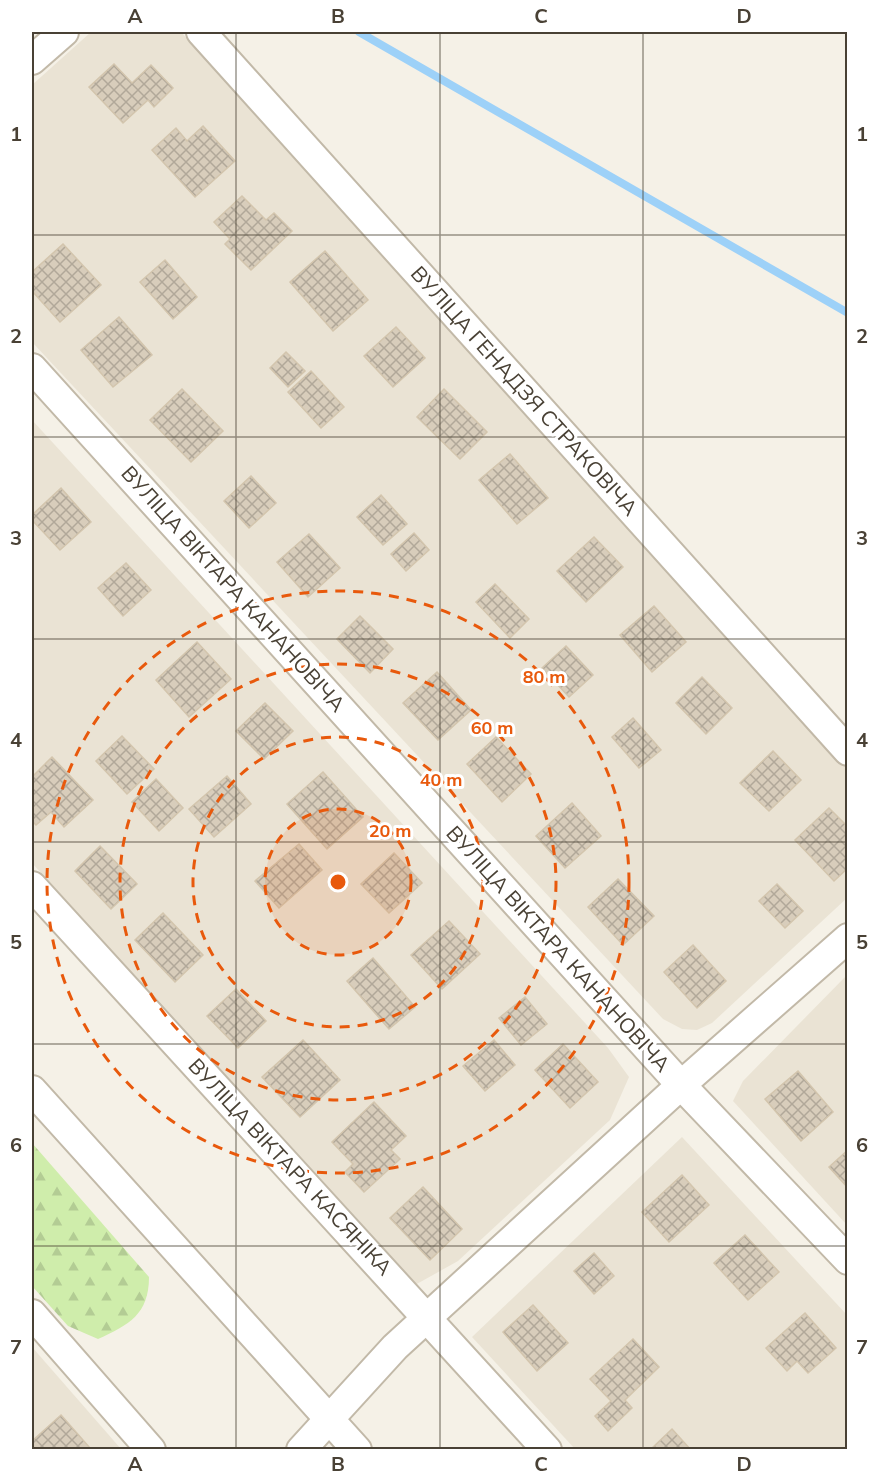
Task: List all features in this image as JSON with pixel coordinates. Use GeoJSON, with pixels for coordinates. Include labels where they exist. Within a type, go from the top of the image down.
{"type":"FeatureCollection","features":[{"type":"Feature","properties":{"kind":"street"},"geometry":{"type":"LineString","coordinates":[[32,60],[64,32]]}},
{"type":"Feature","properties":{"kind":"street","name":"ВУЛІЦА ГЕНАДЗЯ СТРАКОВІЧА"},"geometry":{"type":"LineString","coordinates":[[201,32],[848,751]]}},
{"type":"Feature","properties":{"kind":"street","name":"ВУЛІЦА ВІКТАРА КАНАНОВІЧА"},"geometry":{"type":"LineString","coordinates":[[32,368],[681,1085],[848,1260]]}},
{"type":"Feature","properties":{"kind":"street","name":"ВУЛІЦА ВІКТАРА КАСЯНІКА"},"geometry":{"type":"LineString","coordinates":[[32,886],[547,1449]]}},
{"type":"Feature","properties":{"kind":"street"},"geometry":{"type":"LineString","coordinates":[[301,1449],[395,1347],[681,1085],[848,938]]}},
{"type":"Feature","properties":{"kind":"street"},"geometry":{"type":"LineString","coordinates":[[32,1090],[357,1449]]}},
{"type":"Feature","properties":{"kind":"street"},"geometry":{"type":"LineString","coordinates":[[32,1314],[151,1449]]}},
{"type":"Feature","properties":{"kind":"shaded area"},"geometry":{"type":"Polygon","coordinates":[[[91,32],[181,32],[847,769],[847,898],[712,1023],[697,1030],[682,1029],[663,1019],[32,342],[32,85],[91,32]]]}},
{"type":"Feature","properties":{"kind":"shaded area"},"geometry":{"type":"Polygon","coordinates":[[[32,420],[608,1048],[629,1077],[610,1120],[458,1261],[415,1285],[32,863],[32,420]]]}},
{"type":"Feature","properties":{"kind":"shaded area"},"geometry":{"type":"Polygon","coordinates":[[[847,975],[847,1225],[733,1101],[743,1081],[847,975]]]}},
{"type":"Feature","properties":{"kind":"shaded area"},"geometry":{"type":"Polygon","coordinates":[[[682,1137],[847,1315],[847,1449],[575,1449],[472,1337],[682,1137]]]}},
{"type":"Feature","properties":{"kind":"shaded area"},"geometry":{"type":"Polygon","coordinates":[[[32,1347],[121,1449],[32,1449],[32,1347]]]}},
{"type":"Feature","properties":{"kind":"green space"},"geometry":{"type":"Polygon","coordinates":[[[32,1143],[149,1277],[145,1300],[135,1317],[119,1329],[98,1339],[68,1326],[32,1286],[32,1143]]]}},
{"type":"Feature","properties":{"kind":"building"},"geometry":{"type":"Polygon","coordinates":[[[114,64],[132,83],[151,65],[173,88],[154,107],[148,100],[123,123],[89,87],[114,64]]]}},
{"type":"Feature","properties":{"kind":"building"},"geometry":{"type":"Polygon","coordinates":[[[203,126],[235,161],[195,197],[152,150],[176,128],[187,141],[203,126]]]}},
{"type":"Feature","properties":{"kind":"building"},"geometry":{"type":"Polygon","coordinates":[[[242,196],[266,220],[274,213],[292,231],[251,270],[225,244],[230,239],[214,222],[242,196]]]}},
{"type":"Feature","properties":{"kind":"building"},"geometry":{"type":"Polygon","coordinates":[[[63,244],[101,285],[60,322],[32,291],[32,272],[63,244]]]}},
{"type":"Feature","properties":{"kind":"building"},"geometry":{"type":"Polygon","coordinates":[[[325,251],[368,300],[333,331],[290,282],[325,251]]]}},
{"type":"Feature","properties":{"kind":"building"},"geometry":{"type":"Polygon","coordinates":[[[165,260],[197,297],[173,319],[140,282],[165,260]]]}},
{"type":"Feature","properties":{"kind":"building"},"geometry":{"type":"Polygon","coordinates":[[[119,317],[152,355],[113,387],[81,350],[119,317]]]}},
{"type":"Feature","properties":{"kind":"building"},"geometry":{"type":"Polygon","coordinates":[[[396,327],[425,358],[393,387],[364,356],[396,327]]]}},
{"type":"Feature","properties":{"kind":"building"},"geometry":{"type":"Polygon","coordinates":[[[286,352],[305,371],[288,387],[270,368],[286,352]]]}},
{"type":"Feature","properties":{"kind":"building"},"geometry":{"type":"Polygon","coordinates":[[[311,371],[344,407],[321,428],[288,392],[311,371]]]}},
{"type":"Feature","properties":{"kind":"building"},"geometry":{"type":"Polygon","coordinates":[[[182,389],[223,431],[191,462],[150,420],[182,389]]]}},
{"type":"Feature","properties":{"kind":"building"},"geometry":{"type":"Polygon","coordinates":[[[444,389],[487,432],[460,459],[417,417],[444,389]]]}},
{"type":"Feature","properties":{"kind":"building"},"geometry":{"type":"Polygon","coordinates":[[[510,454],[548,498],[517,524],[479,480],[510,454]]]}},
{"type":"Feature","properties":{"kind":"building"},"geometry":{"type":"Polygon","coordinates":[[[251,476],[276,503],[249,528],[224,501],[251,476]]]}},
{"type":"Feature","properties":{"kind":"building"},"geometry":{"type":"Polygon","coordinates":[[[61,488],[91,522],[60,550],[32,520],[32,515],[61,488]]]}},
{"type":"Feature","properties":{"kind":"building"},"geometry":{"type":"Polygon","coordinates":[[[381,495],[407,524],[383,545],[357,517],[381,495]]]}},
{"type":"Feature","properties":{"kind":"building"},"geometry":{"type":"Polygon","coordinates":[[[414,533],[429,550],[406,571],[391,554],[414,533]]]}},
{"type":"Feature","properties":{"kind":"building"},"geometry":{"type":"Polygon","coordinates":[[[309,534],[340,568],[308,597],[277,562],[309,534]]]}},
{"type":"Feature","properties":{"kind":"building"},"geometry":{"type":"Polygon","coordinates":[[[594,537],[623,567],[586,602],[557,571],[594,537]]]}},
{"type":"Feature","properties":{"kind":"building"},"geometry":{"type":"Polygon","coordinates":[[[126,563],[151,590],[123,616],[98,588],[126,563]]]}},
{"type":"Feature","properties":{"kind":"building"},"geometry":{"type":"Polygon","coordinates":[[[495,584],[529,619],[510,638],[476,602],[495,584]]]}},
{"type":"Feature","properties":{"kind":"building"},"geometry":{"type":"Polygon","coordinates":[[[654,606],[686,642],[652,672],[620,635],[654,606]]]}},
{"type":"Feature","properties":{"kind":"building"},"geometry":{"type":"Polygon","coordinates":[[[360,616],[393,649],[370,673],[337,639],[360,616]]]}},
{"type":"Feature","properties":{"kind":"building"},"geometry":{"type":"Polygon","coordinates":[[[197,642],[231,679],[189,717],[156,680],[197,642]]]}},
{"type":"Feature","properties":{"kind":"building"},"geometry":{"type":"Polygon","coordinates":[[[566,646],[593,675],[569,697],[542,668],[566,646]]]}},
{"type":"Feature","properties":{"kind":"building"},"geometry":{"type":"Polygon","coordinates":[[[437,672],[471,710],[438,740],[403,703],[437,672]]]}},
{"type":"Feature","properties":{"kind":"building"},"geometry":{"type":"Polygon","coordinates":[[[702,677],[732,708],[706,734],[676,703],[702,677]]]}},
{"type":"Feature","properties":{"kind":"building"},"geometry":{"type":"Polygon","coordinates":[[[265,703],[293,731],[264,759],[236,731],[265,703]]]}},
{"type":"Feature","properties":{"kind":"building"},"geometry":{"type":"Polygon","coordinates":[[[633,718],[661,750],[639,768],[612,737],[633,718]]]}},
{"type":"Feature","properties":{"kind":"building"},"geometry":{"type":"Polygon","coordinates":[[[122,736],[154,769],[127,794],[96,761],[122,736]]]}},
{"type":"Feature","properties":{"kind":"building"},"geometry":{"type":"Polygon","coordinates":[[[496,737],[531,774],[502,802],[467,764],[496,737]]]}},
{"type":"Feature","properties":{"kind":"building"},"geometry":{"type":"Polygon","coordinates":[[[773,751],[801,780],[769,811],[740,783],[773,751]]]}},
{"type":"Feature","properties":{"kind":"building"},"geometry":{"type":"Polygon","coordinates":[[[52,757],[93,800],[64,827],[51,812],[36,825],[32,821],[32,777],[52,757]]]}},
{"type":"Feature","properties":{"kind":"building"},"geometry":{"type":"Polygon","coordinates":[[[323,772],[363,817],[327,849],[287,804],[323,772]]]}},
{"type":"Feature","properties":{"kind":"building"},"geometry":{"type":"Polygon","coordinates":[[[227,776],[251,804],[214,837],[189,809],[227,776]]]}},
{"type":"Feature","properties":{"kind":"building"},"geometry":{"type":"Polygon","coordinates":[[[156,779],[183,808],[159,831],[132,802],[156,779]]]}},
{"type":"Feature","properties":{"kind":"building"},"geometry":{"type":"Polygon","coordinates":[[[572,803],[601,836],[565,868],[536,836],[572,803]]]}},
{"type":"Feature","properties":{"kind":"building"},"geometry":{"type":"Polygon","coordinates":[[[829,808],[848,827],[848,868],[834,881],[795,840],[829,808]]]}},
{"type":"Feature","properties":{"kind":"building"},"geometry":{"type":"Polygon","coordinates":[[[299,844],[322,870],[279,908],[255,881],[299,844]]]}},
{"type":"Feature","properties":{"kind":"building"},"geometry":{"type":"Polygon","coordinates":[[[100,846],[137,884],[111,909],[75,871],[100,846]]]}},
{"type":"Feature","properties":{"kind":"building"},"geometry":{"type":"Polygon","coordinates":[[[394,853],[422,883],[389,913],[361,884],[394,853]]]}},
{"type":"Feature","properties":{"kind":"building"},"geometry":{"type":"Polygon","coordinates":[[[618,879],[654,916],[623,945],[588,907],[618,879]]]}},
{"type":"Feature","properties":{"kind":"building"},"geometry":{"type":"Polygon","coordinates":[[[777,884],[803,911],[785,928],[759,901],[777,884]]]}},
{"type":"Feature","properties":{"kind":"building"},"geometry":{"type":"Polygon","coordinates":[[[163,913],[203,955],[175,982],[135,940],[163,913]]]}},
{"type":"Feature","properties":{"kind":"building"},"geometry":{"type":"Polygon","coordinates":[[[449,921],[480,954],[442,989],[411,955],[449,921]]]}},
{"type":"Feature","properties":{"kind":"building"},"geometry":{"type":"Polygon","coordinates":[[[693,945],[726,981],[697,1008],[664,972],[693,945]]]}},
{"type":"Feature","properties":{"kind":"building"},"geometry":{"type":"Polygon","coordinates":[[[373,958],[415,1007],[389,1029],[347,981],[373,958]]]}},
{"type":"Feature","properties":{"kind":"building"},"geometry":{"type":"Polygon","coordinates":[[[236,989],[266,1021],[238,1048],[207,1016],[236,989]]]}},
{"type":"Feature","properties":{"kind":"building"},"geometry":{"type":"Polygon","coordinates":[[[525,997],[547,1024],[521,1045],[499,1018],[525,997]]]}},
{"type":"Feature","properties":{"kind":"building"},"geometry":{"type":"Polygon","coordinates":[[[303,1040],[340,1080],[300,1117],[262,1077],[303,1040]]]}},
{"type":"Feature","properties":{"kind":"building"},"geometry":{"type":"Polygon","coordinates":[[[494,1040],[515,1065],[485,1091],[463,1066],[494,1040]]]}},
{"type":"Feature","properties":{"kind":"building"},"geometry":{"type":"Polygon","coordinates":[[[563,1044],[598,1082],[570,1108],[535,1070],[563,1044]]]}},
{"type":"Feature","properties":{"kind":"building"},"geometry":{"type":"Polygon","coordinates":[[[798,1071],[833,1112],[801,1141],[765,1099],[798,1071]]]}},
{"type":"Feature","properties":{"kind":"building"},"geometry":{"type":"Polygon","coordinates":[[[374,1102],[406,1136],[391,1150],[400,1159],[364,1192],[345,1172],[353,1164],[332,1142],[374,1102]]]}},
{"type":"Feature","properties":{"kind":"building"},"geometry":{"type":"Polygon","coordinates":[[[848,1150],[848,1188],[829,1167],[848,1150]]]}},
{"type":"Feature","properties":{"kind":"building"},"geometry":{"type":"Polygon","coordinates":[[[682,1175],[709,1205],[669,1242],[642,1212],[682,1175]]]}},
{"type":"Feature","properties":{"kind":"building"},"geometry":{"type":"Polygon","coordinates":[[[423,1187],[462,1229],[430,1260],[390,1218],[423,1187]]]}},
{"type":"Feature","properties":{"kind":"building"},"geometry":{"type":"Polygon","coordinates":[[[745,1235],[779,1272],[748,1300],[714,1263],[745,1235]]]}},
{"type":"Feature","properties":{"kind":"building"},"geometry":{"type":"Polygon","coordinates":[[[594,1253],[614,1276],[594,1294],[574,1271],[594,1253]]]}},
{"type":"Feature","properties":{"kind":"building"},"geometry":{"type":"Polygon","coordinates":[[[533,1305],[568,1343],[537,1371],[503,1332],[533,1305]]]}},
{"type":"Feature","properties":{"kind":"building"},"geometry":{"type":"Polygon","coordinates":[[[805,1313],[836,1348],[808,1373],[797,1361],[787,1371],[766,1348],[805,1313]]]}},
{"type":"Feature","properties":{"kind":"building"},"geometry":{"type":"Polygon","coordinates":[[[633,1339],[659,1367],[625,1400],[632,1408],[608,1431],[595,1416],[611,1401],[590,1379],[633,1339]]]}},
{"type":"Feature","properties":{"kind":"building"},"geometry":{"type":"Polygon","coordinates":[[[61,1415],[90,1448],[32,1450],[32,1441],[61,1415]]]}},
{"type":"Feature","properties":{"kind":"building"},"geometry":{"type":"Polygon","coordinates":[[[672,1429],[691,1450],[650,1450],[672,1429]]]}},
{"type":"Feature","properties":{"kind":"waterway"},"geometry":{"type":"LineString","coordinates":[[359,32],[848,313]]}}]}
